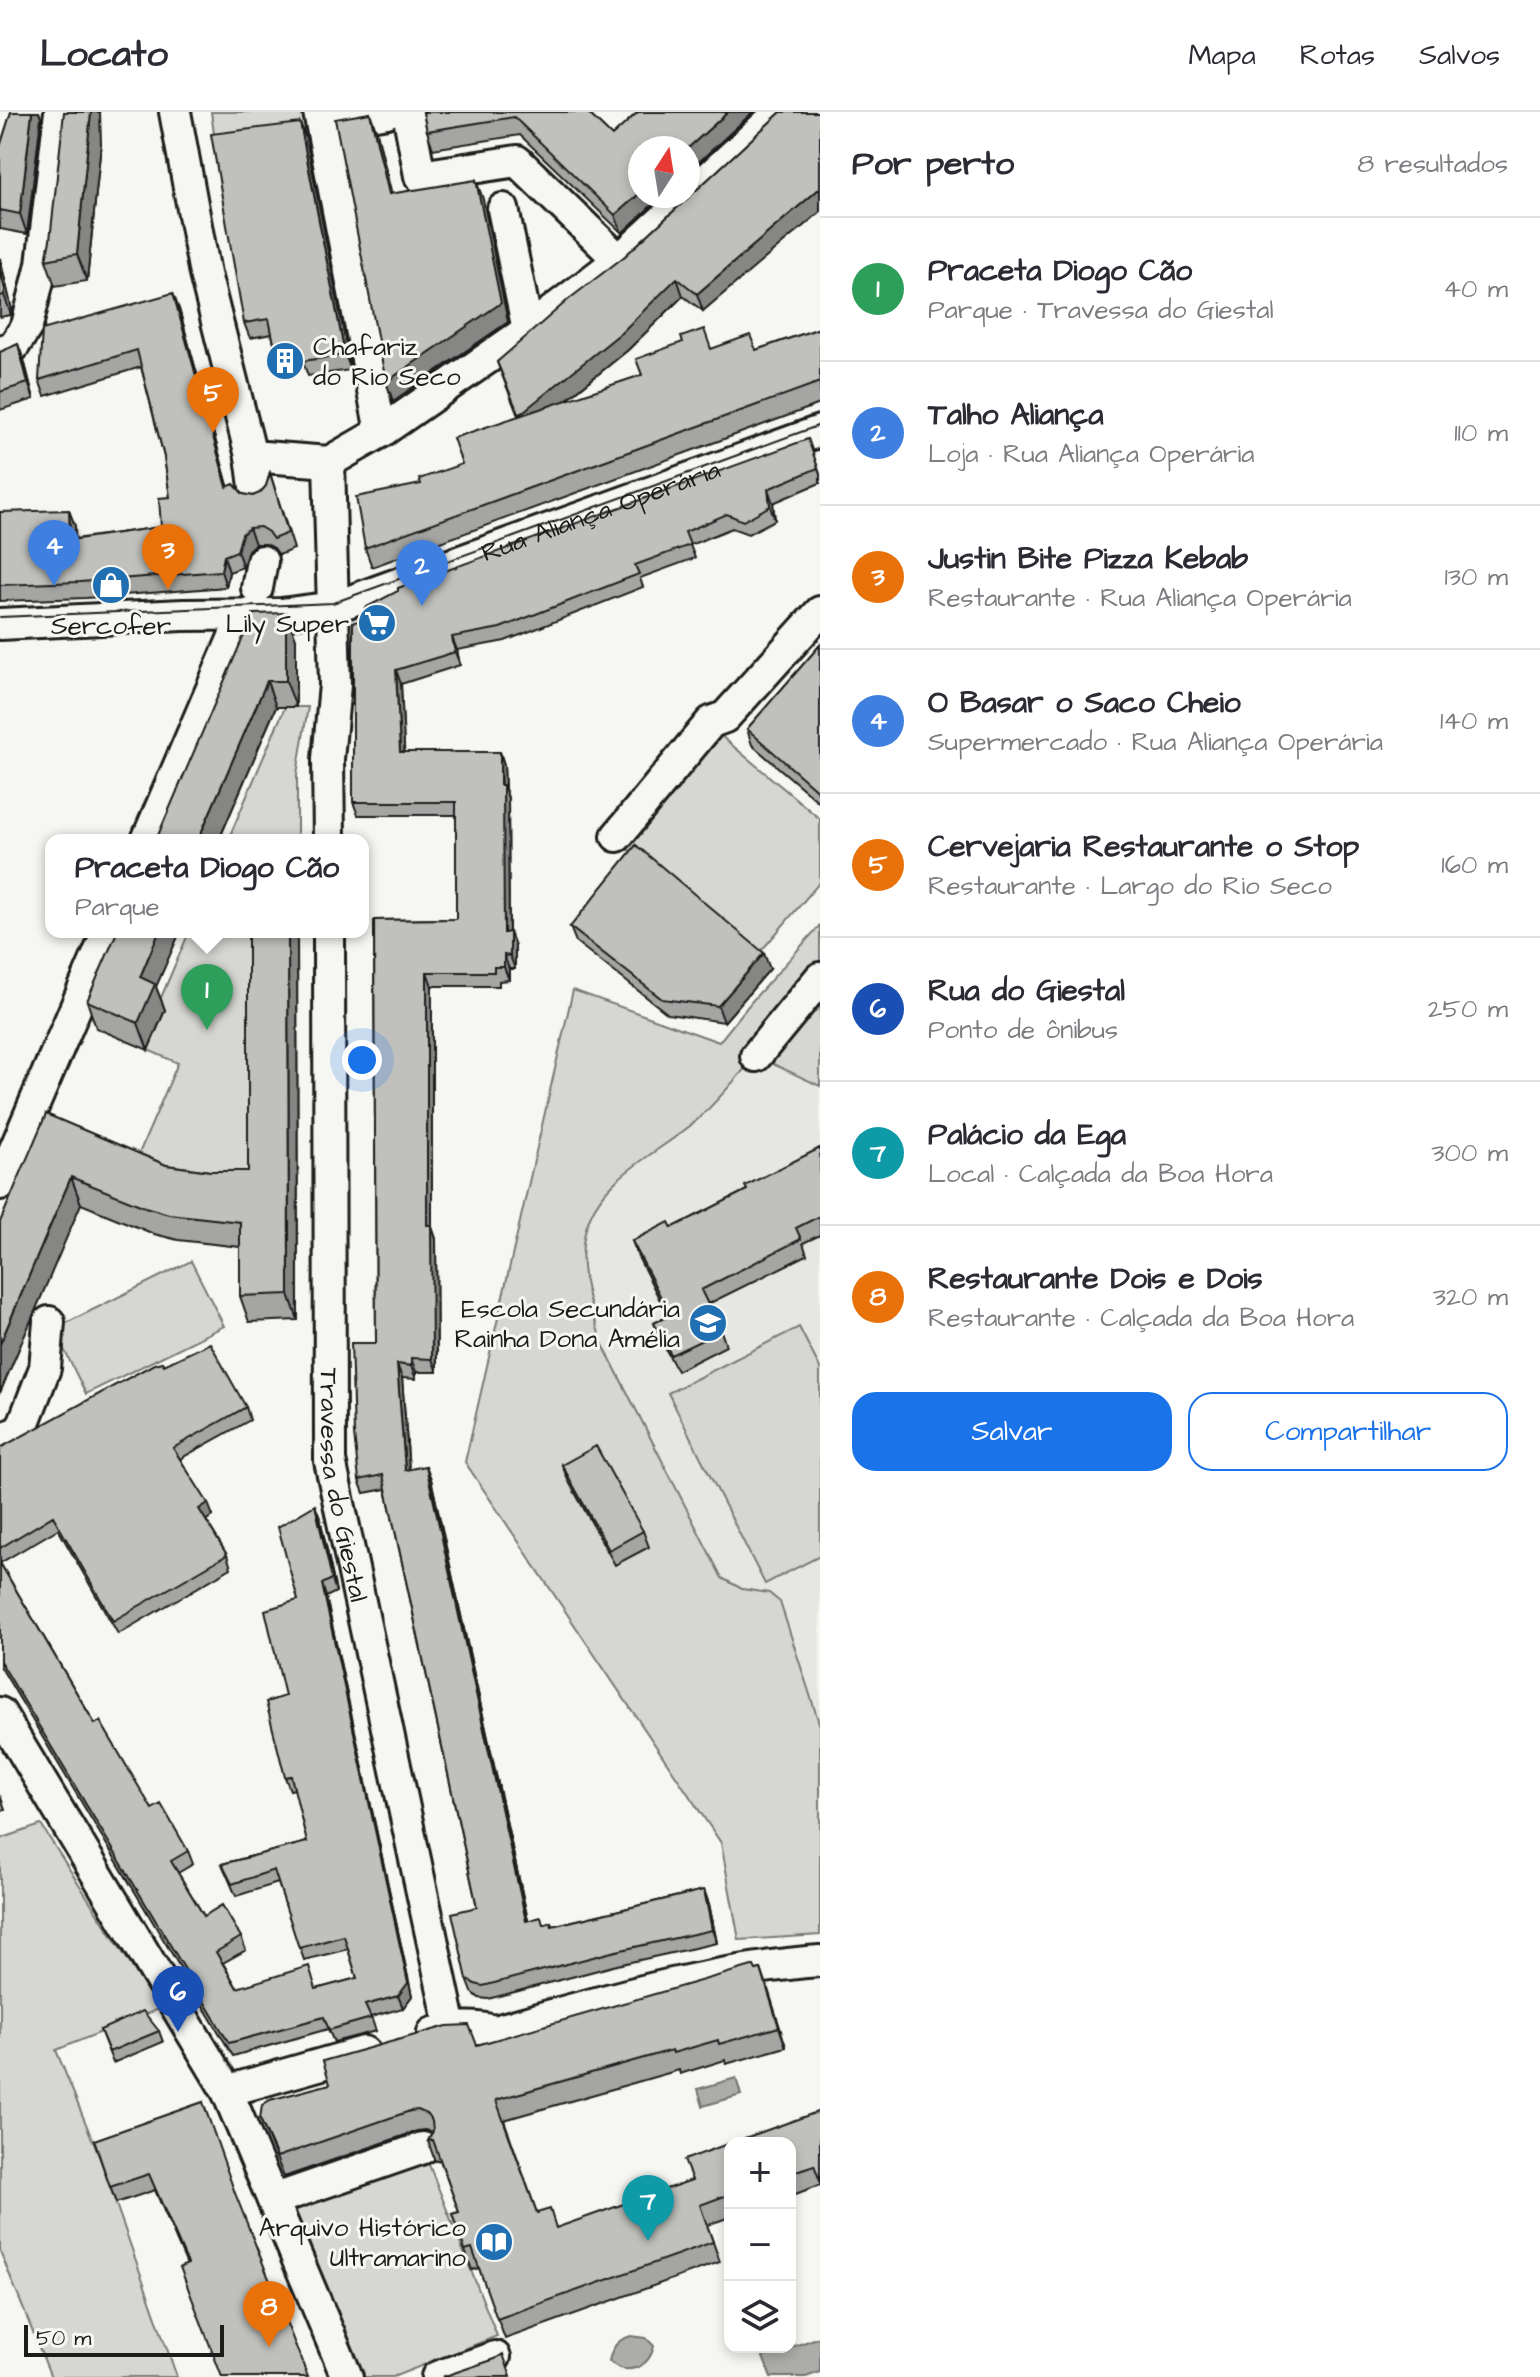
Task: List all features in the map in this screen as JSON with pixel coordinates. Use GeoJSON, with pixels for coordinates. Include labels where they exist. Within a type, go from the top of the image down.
{"type":"FeatureCollection","features":[{"type":"Feature","properties":{"kind":"street"},"geometry":{"type":"LineString","coordinates":[[0,351],[13,347],[27,326],[42,264],[60,112]]}},
{"type":"Feature","properties":{"kind":"street"},"geometry":{"type":"LineString","coordinates":[[175,112],[205,274],[251,456],[256,494]]}},
{"type":"Feature","properties":{"kind":"street"},"geometry":{"type":"LineString","coordinates":[[381,432],[320,118],[387,112]]}},
{"type":"Feature","properties":{"kind":"street"},"geometry":{"type":"LineString","coordinates":[[408,112],[420,176],[517,161],[619,260]]}},
{"type":"Feature","properties":{"kind":"street"},"geometry":{"type":"LineString","coordinates":[[251,456],[329,462],[381,432],[528,330],[619,260],[780,112]]}},
{"type":"Feature","properties":{"kind":"street"},"geometry":{"type":"LineString","coordinates":[[503,209],[528,330]]}},
{"type":"Feature","properties":{"kind":"street","name":"Rua Aliança Operária"},"geometry":{"type":"LineString","coordinates":[[0,624],[270,614],[334,607],[820,431]]}},
{"type":"Feature","properties":{"kind":"street"},"geometry":{"type":"LineString","coordinates":[[329,462],[335,685],[328,759],[329,834]]}},
{"type":"Feature","properties":{"kind":"street"},"geometry":{"type":"LineString","coordinates":[[617,836],[711,722],[725,717],[820,612]]}},
{"type":"Feature","properties":{"kind":"street"},"geometry":{"type":"LineString","coordinates":[[150,834],[237,630]]}},
{"type":"Feature","properties":{"kind":"street"},"geometry":{"type":"LineString","coordinates":[[0,1184],[105,938]]}},
{"type":"Feature","properties":{"kind":"street","name":"Travessa do Giestal"},"geometry":{"type":"LineString","coordinates":[[329,938],[330,1461],[451,2028]]}},
{"type":"Feature","properties":{"kind":"street"},"geometry":{"type":"LineString","coordinates":[[756,1056],[820,978]]}},
{"type":"Feature","properties":{"kind":"street"},"geometry":{"type":"LineString","coordinates":[[0,1440],[21,1430],[45,1368],[49,1322]]}},
{"type":"Feature","properties":{"kind":"street"},"geometry":{"type":"LineString","coordinates":[[0,1713],[227,2091],[347,2377]]}},
{"type":"Feature","properties":{"kind":"street"},"geometry":{"type":"LineString","coordinates":[[227,2091],[451,2028],[476,2026],[495,2031],[686,1980],[814,1962]]}},
{"type":"Feature","properties":{"kind":"street"},"geometry":{"type":"LineString","coordinates":[[273,2200],[423,2148]]}},
{"type":"Feature","properties":{"kind":"street"},"geometry":{"type":"LineString","coordinates":[[437,2377],[495,2357]]}},
{"type":"Feature","properties":{"kind":"shaded area"},"geometry":{"type":"Polygon","coordinates":[[[211,112],[310,112],[314,137],[216,149],[211,112]]]}},
{"type":"Feature","properties":{"kind":"shaded area"},"geometry":{"type":"Polygon","coordinates":[[[285,707],[308,707],[297,774],[297,834],[231,834],[285,707]]]}},
{"type":"Feature","properties":{"kind":"shaded area"},"geometry":{"type":"Polygon","coordinates":[[[708,725],[820,819],[820,882],[756,957],[613,837],[708,725]]]}},
{"type":"Feature","properties":{"kind":"shaded area"},"geometry":{"type":"Polygon","coordinates":[[[820,925],[820,1086],[756,1056],[697,1120],[614,1183],[598,1201],[588,1220],[583,1240],[585,1280],[602,1343],[722,1578],[742,1589],[769,1593],[780,1602],[820,1726],[820,1935],[739,1940],[721,1843],[465,1462],[573,990],[719,1042],[820,925]]]}},
{"type":"Feature","properties":{"kind":"shaded area"},"geometry":{"type":"Polygon","coordinates":[[[186,938],[257,938],[258,1198],[131,1172],[178,1063],[148,1050],[165,1010],[157,1007],[186,938]]]}},
{"type":"Feature","properties":{"kind":"shaded area","name":"Escola Secundária Rainha Dona Amélia"},"geometry":{"type":"Polygon","coordinates":[[[756,1056],[820,1086],[820,1725],[780,1602],[769,1593],[742,1590],[722,1578],[602,1343],[589,1303],[581,1258],[584,1231],[597,1201],[615,1182],[698,1119],[756,1056]]]}},
{"type":"Feature","properties":{"kind":"shaded area"},"geometry":{"type":"Polygon","coordinates":[[[191,1261],[224,1326],[86,1394],[54,1329],[191,1261]]]}},
{"type":"Feature","properties":{"kind":"shaded area"},"geometry":{"type":"Polygon","coordinates":[[[799,1327],[820,1368],[820,1556],[765,1584],[668,1393],[799,1327]]]}},
{"type":"Feature","properties":{"kind":"shaded area"},"geometry":{"type":"Polygon","coordinates":[[[41,1825],[159,2009],[56,2050],[99,2156],[177,2377],[51,2377],[0,2251],[0,1839],[41,1825]]]}},
{"type":"Feature","properties":{"kind":"shaded area"},"geometry":{"type":"Polygon","coordinates":[[[736,2078],[741,2095],[703,2106],[698,2089],[736,2078]]]}},
{"type":"Feature","properties":{"kind":"shaded area"},"geometry":{"type":"Polygon","coordinates":[[[426,2157],[497,2336],[393,2377],[359,2377],[293,2209],[426,2157]]]}},
{"type":"Feature","properties":{"kind":"shaded area"},"geometry":{"type":"Polygon","coordinates":[[[631,2336],[646,2338],[654,2346],[651,2354],[636,2368],[616,2366],[609,2361],[614,2348],[631,2336]]]}},
{"type":"Feature","properties":{"kind":"shaded area"},"geometry":{"type":"Polygon","coordinates":[[[820,2337],[820,2372],[806,2377],[771,2377],[763,2357],[774,2353],[796,2353],[796,2345],[820,2337]]]}},
{"type":"Feature","properties":{"kind":"building"},"geometry":{"type":"Polygon","coordinates":[[[11,112],[32,112],[20,214],[0,210],[0,147],[11,112]]]}},
{"type":"Feature","properties":{"kind":"building"},"geometry":{"type":"Polygon","coordinates":[[[64,112],[91,112],[77,254],[46,260],[50,240],[64,112]]]}},
{"type":"Feature","properties":{"kind":"building"},"geometry":{"type":"Polygon","coordinates":[[[423,112],[587,112],[612,136],[638,112],[728,112],[700,137],[628,136],[628,204],[615,215],[514,117],[427,131],[423,112]]]}},
{"type":"Feature","properties":{"kind":"building"},"geometry":{"type":"Polygon","coordinates":[[[781,112],[820,112],[820,188],[697,294],[677,278],[622,332],[519,415],[497,362],[569,299],[625,256],[677,208],[700,208],[700,187],[781,112]]]}},
{"type":"Feature","properties":{"kind":"building"},"geometry":{"type":"Polygon","coordinates":[[[370,113],[389,194],[476,180],[501,303],[386,382],[335,119],[370,113]]]}},
{"type":"Feature","properties":{"kind":"building"},"geometry":{"type":"Polygon","coordinates":[[[300,123],[345,355],[302,361],[300,346],[276,353],[269,319],[244,323],[211,134],[300,123]]]}},
{"type":"Feature","properties":{"kind":"building"},"geometry":{"type":"Polygon","coordinates":[[[0,269],[5,290],[4,295],[0,296],[0,269]]]}},
{"type":"Feature","properties":{"kind":"building"},"geometry":{"type":"Polygon","coordinates":[[[173,293],[227,487],[234,484],[243,494],[253,496],[266,486],[270,473],[288,533],[273,539],[260,527],[249,528],[242,534],[237,551],[224,556],[221,571],[0,585],[0,512],[69,510],[70,540],[161,527],[159,498],[170,497],[164,457],[137,350],[39,380],[42,330],[173,293]]]}},
{"type":"Feature","properties":{"kind":"building"},"geometry":{"type":"Polygon","coordinates":[[[820,328],[820,382],[365,548],[356,497],[421,484],[419,479],[462,464],[453,438],[642,375],[636,359],[683,342],[681,337],[704,329],[711,349],[750,335],[756,350],[820,328]]]}},
{"type":"Feature","properties":{"kind":"building"},"geometry":{"type":"Polygon","coordinates":[[[18,344],[28,383],[0,392],[0,352],[18,344]]]}},
{"type":"Feature","properties":{"kind":"building"},"geometry":{"type":"Polygon","coordinates":[[[808,439],[818,468],[768,489],[770,506],[743,521],[727,514],[685,532],[690,545],[635,565],[639,574],[500,628],[452,637],[455,652],[396,670],[400,752],[500,752],[504,933],[510,932],[510,956],[504,955],[504,967],[494,967],[494,972],[427,972],[427,1225],[431,1225],[432,1359],[411,1358],[411,1366],[397,1364],[405,1470],[426,1466],[526,1921],[541,1917],[543,1925],[551,1922],[552,1926],[704,1890],[712,1930],[483,1986],[467,1979],[452,1913],[477,1907],[383,1475],[359,1480],[351,1343],[376,1343],[374,920],[456,919],[456,802],[353,802],[353,622],[370,619],[365,608],[398,591],[398,588],[808,439]]]}},
{"type":"Feature","properties":{"kind":"building"},"geometry":{"type":"Polygon","coordinates":[[[286,613],[286,681],[267,681],[201,834],[159,834],[253,614],[286,613]]]}},
{"type":"Feature","properties":{"kind":"building"},"geometry":{"type":"Polygon","coordinates":[[[820,645],[820,793],[747,729],[820,645]]]}},
{"type":"Feature","properties":{"kind":"building"},"geometry":{"type":"Polygon","coordinates":[[[636,845],[764,953],[718,1006],[662,999],[570,927],[636,845]]]}},
{"type":"Feature","properties":{"kind":"building"},"geometry":{"type":"Polygon","coordinates":[[[114,938],[156,938],[140,977],[155,984],[138,1023],[87,1001],[114,938]]]}},
{"type":"Feature","properties":{"kind":"building"},"geometry":{"type":"Polygon","coordinates":[[[248,938],[288,938],[289,1294],[240,1296],[240,1222],[169,1214],[71,1177],[0,1344],[0,1222],[46,1114],[166,1165],[210,1171],[248,1171],[248,938]]]}},
{"type":"Feature","properties":{"kind":"building"},"geometry":{"type":"Polygon","coordinates":[[[820,1148],[820,1216],[796,1228],[801,1239],[701,1290],[721,1331],[671,1355],[654,1323],[670,1315],[632,1241],[669,1222],[672,1228],[820,1148]]]}},
{"type":"Feature","properties":{"kind":"building"},"geometry":{"type":"Polygon","coordinates":[[[210,1343],[246,1407],[173,1448],[208,1503],[199,1509],[227,1555],[113,1621],[53,1516],[0,1548],[0,1448],[154,1364],[162,1362],[164,1365],[210,1343]]]}},
{"type":"Feature","properties":{"kind":"building"},"geometry":{"type":"Polygon","coordinates":[[[596,1446],[643,1531],[609,1550],[562,1465],[596,1446]]]}},
{"type":"Feature","properties":{"kind":"building"},"geometry":{"type":"Polygon","coordinates":[[[315,1505],[332,1579],[322,1584],[408,1983],[398,1996],[365,2005],[371,2018],[329,2030],[324,2017],[229,2043],[0,1661],[0,1563],[95,1724],[100,1721],[152,1809],[161,1804],[188,1851],[171,1861],[204,1916],[222,1905],[241,1937],[216,1952],[237,1988],[309,1966],[316,1989],[357,1978],[344,1936],[299,1948],[274,1870],[232,1884],[222,1864],[307,1842],[291,1776],[285,1777],[266,1702],[285,1696],[265,1610],[298,1600],[278,1527],[315,1505]]]}},
{"type":"Feature","properties":{"kind":"building"},"geometry":{"type":"Polygon","coordinates":[[[754,1966],[756,1970],[761,1969],[779,2027],[719,2044],[718,2040],[673,2053],[672,2050],[496,2100],[537,2213],[550,2209],[556,2228],[692,2180],[684,2160],[724,2145],[724,2196],[700,2205],[713,2242],[497,2319],[472,2248],[465,2250],[452,2214],[459,2212],[433,2140],[428,2141],[433,2131],[427,2114],[410,2111],[277,2157],[260,2119],[262,2105],[270,2100],[330,2084],[323,2061],[447,2026],[469,2025],[477,2045],[754,1966]]]}},
{"type":"Feature","properties":{"kind":"building"},"geometry":{"type":"Polygon","coordinates":[[[143,2011],[159,2031],[109,2052],[100,2030],[143,2011]]]}},
{"type":"Feature","properties":{"kind":"building"},"geometry":{"type":"Polygon","coordinates":[[[203,2102],[235,2193],[308,2377],[222,2377],[180,2267],[188,2264],[149,2174],[110,2187],[94,2140],[203,2102]]]}},
{"type":"Feature","properties":{"kind":"building"},"geometry":{"type":"Polygon","coordinates":[[[820,2111],[820,2181],[814,2165],[796,2171],[796,2137],[748,2137],[820,2111]]]}},
{"type":"Feature","properties":{"kind":"building"},"geometry":{"type":"Polygon","coordinates":[[[503,2354],[511,2377],[442,2377],[495,2359],[503,2354]]]}},
{"type":"Feature","properties":{"kind":"tram line"},"geometry":{"type":"LineString","coordinates":[[0,617],[333,603],[820,425]]}},
{"type":"Feature","properties":{"kind":"place","name":"Chafariz do Rio Seco"},"geometry":{"type":"Point","coordinates":[285,361]}},
{"type":"Feature","properties":{"kind":"place","name":"Cervejaria Restaurante o Stop"},"geometry":{"type":"Point","coordinates":[213,433]}},
{"type":"Feature","properties":{"kind":"place","name":"Sercofer"},"geometry":{"type":"Point","coordinates":[111,585]}},
{"type":"Feature","properties":{"kind":"place","name":"O Basar o Saco Cheio"},"geometry":{"type":"Point","coordinates":[54,586]}},
{"type":"Feature","properties":{"kind":"place","name":"Justin Bite Pizza Kebab"},"geometry":{"type":"Point","coordinates":[168,590]}},
{"type":"Feature","properties":{"kind":"place","name":"Talho Aliança"},"geometry":{"type":"Point","coordinates":[422,606]}},
{"type":"Feature","properties":{"kind":"place","name":"Lily Super"},"geometry":{"type":"Point","coordinates":[377,623]}},
{"type":"Feature","properties":{"kind":"place","name":"Praceta Diogo Cão"},"geometry":{"type":"Point","coordinates":[207,1030]}},
{"type":"Feature","properties":{"kind":"place","name":"Escola Secundária Rainha Dona Amélia"},"geometry":{"type":"Point","coordinates":[708,1323]}},
{"type":"Feature","properties":{"kind":"place","name":"Rua do Giestal"},"geometry":{"type":"Point","coordinates":[178,2032]}},
{"type":"Feature","properties":{"kind":"place","name":"Palácio da Ega"},"geometry":{"type":"Point","coordinates":[648,2241]}},
{"type":"Feature","properties":{"kind":"place","name":"Arquivo Histórico Ultramarino"},"geometry":{"type":"Point","coordinates":[494,2242]}},
{"type":"Feature","properties":{"kind":"place","name":"Restaurante Dois e Dois"},"geometry":{"type":"Point","coordinates":[269,2347]}}]}
